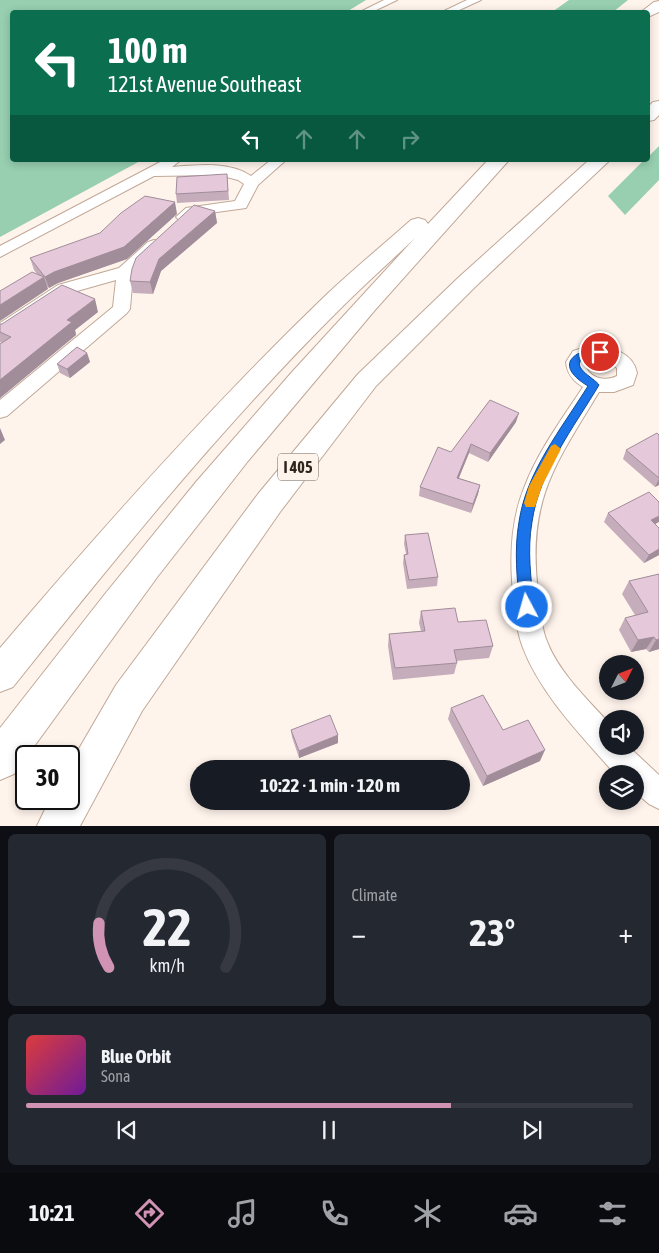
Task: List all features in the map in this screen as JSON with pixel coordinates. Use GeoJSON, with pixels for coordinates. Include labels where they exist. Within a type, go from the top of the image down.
{"type":"FeatureCollection","features":[{"type":"Feature","properties":{"kind":"highway"},"geometry":{"type":"LineString","coordinates":[[0,675],[91,563],[267,370],[322,312],[486,162]]}},
{"type":"Feature","properties":{"kind":"highway"},"geometry":{"type":"LineString","coordinates":[[0,760],[136,578],[239,452],[402,266],[497,162]]}},
{"type":"Feature","properties":{"kind":"highway","name":"I 405"},"geometry":{"type":"LineString","coordinates":[[57,826],[129,698],[269,503],[367,380],[467,282],[598,162]]}},
{"type":"Feature","properties":{"kind":"street"},"geometry":{"type":"LineString","coordinates":[[370,10],[392,0]]}},
{"type":"Feature","properties":{"kind":"street"},"geometry":{"type":"LineString","coordinates":[[452,10],[476,0]]}},
{"type":"Feature","properties":{"kind":"street"},"geometry":{"type":"LineString","coordinates":[[0,252],[170,162]]}},
{"type":"Feature","properties":{"kind":"street"},"geometry":{"type":"LineString","coordinates":[[176,225],[190,211],[241,205],[252,183],[277,162]]}},
{"type":"Feature","properties":{"kind":"street"},"geometry":{"type":"LineString","coordinates":[[152,172],[230,171],[244,176],[252,183]]}},
{"type":"Feature","properties":{"kind":"street"},"geometry":{"type":"LineString","coordinates":[[0,331],[64,289],[125,272],[161,238]]}},
{"type":"Feature","properties":{"kind":"street"},"geometry":{"type":"LineString","coordinates":[[0,411],[120,308],[125,272]]}},
{"type":"Feature","properties":{"kind":"street"},"geometry":{"type":"LineString","coordinates":[[594,385],[550,456],[536,486],[525,522],[524,574],[527,607],[537,652],[563,691],[599,734]]}},
{"type":"Feature","properties":{"kind":"street"},"geometry":{"type":"LineString","coordinates":[[617,755],[659,794]]}},
{"type":"Feature","properties":{"kind":"green space"},"geometry":{"type":"Polygon","coordinates":[[[0,0],[366,0],[350,10],[10,10],[10,162],[138,162],[0,237],[0,0]]]}},
{"type":"Feature","properties":{"kind":"green space"},"geometry":{"type":"Polygon","coordinates":[[[569,0],[628,0],[616,10],[555,10],[569,0]]]}},
{"type":"Feature","properties":{"kind":"green space"},"geometry":{"type":"Polygon","coordinates":[[[659,146],[659,180],[625,215],[608,196],[642,162],[650,162],[650,155],[659,146]]]}},
{"type":"Feature","properties":{"kind":"building"},"geometry":{"type":"Polygon","coordinates":[[[227,174],[228,191],[176,194],[177,177],[227,174]]]}},
{"type":"Feature","properties":{"kind":"building"},"geometry":{"type":"Polygon","coordinates":[[[145,196],[175,202],[124,247],[45,277],[30,258],[100,233],[121,213],[145,196]]]}},
{"type":"Feature","properties":{"kind":"building"},"geometry":{"type":"Polygon","coordinates":[[[194,205],[215,211],[159,259],[150,282],[130,281],[136,258],[194,205]]]}},
{"type":"Feature","properties":{"kind":"building"},"geometry":{"type":"Polygon","coordinates":[[[32,272],[44,277],[0,305],[0,291],[32,272]]]}},
{"type":"Feature","properties":{"kind":"building"},"geometry":{"type":"Polygon","coordinates":[[[62,285],[95,299],[67,320],[72,322],[0,380],[0,344],[11,337],[0,332],[0,324],[62,285]]]}},
{"type":"Feature","properties":{"kind":"building"},"geometry":{"type":"Polygon","coordinates":[[[77,347],[87,353],[67,369],[57,364],[77,347]]]}},
{"type":"Feature","properties":{"kind":"building"},"geometry":{"type":"Polygon","coordinates":[[[490,400],[519,413],[490,453],[471,444],[457,478],[480,485],[473,504],[420,487],[438,447],[451,452],[490,400]]]}},
{"type":"Feature","properties":{"kind":"building"},"geometry":{"type":"Polygon","coordinates":[[[657,433],[659,435],[659,478],[626,450],[657,433]]]}},
{"type":"Feature","properties":{"kind":"building"},"geometry":{"type":"Polygon","coordinates":[[[649,492],[659,502],[659,516],[651,520],[659,528],[659,549],[649,555],[608,513],[649,492]]]}},
{"type":"Feature","properties":{"kind":"building"},"geometry":{"type":"Polygon","coordinates":[[[428,533],[438,577],[409,580],[404,555],[408,554],[405,535],[428,533]]]}},
{"type":"Feature","properties":{"kind":"building"},"geometry":{"type":"Polygon","coordinates":[[[659,574],[659,639],[656,640],[654,637],[638,640],[625,618],[648,612],[629,581],[659,574]]]}},
{"type":"Feature","properties":{"kind":"building"},"geometry":{"type":"Polygon","coordinates":[[[455,608],[458,622],[486,620],[493,646],[454,650],[457,663],[395,668],[389,634],[425,631],[421,611],[455,608]]]}},
{"type":"Feature","properties":{"kind":"building"},"geometry":{"type":"Polygon","coordinates":[[[483,695],[503,730],[528,720],[545,750],[487,776],[451,708],[483,695]]]}},
{"type":"Feature","properties":{"kind":"building"},"geometry":{"type":"Polygon","coordinates":[[[330,715],[338,735],[299,751],[291,730],[330,715]]]}},
{"type":"Feature","properties":{"kind":"slow traffic"},"geometry":{"type":"LineString","coordinates":[[530,503],[536,486],[555,449]]}},
{"type":"Feature","properties":{"kind":"route"},"geometry":{"type":"LineString","coordinates":[[527,607],[523,566],[525,522],[536,486],[550,456],[594,385],[586,381],[576,371],[574,365],[576,360],[585,353],[592,351],[600,352]]}}]}
